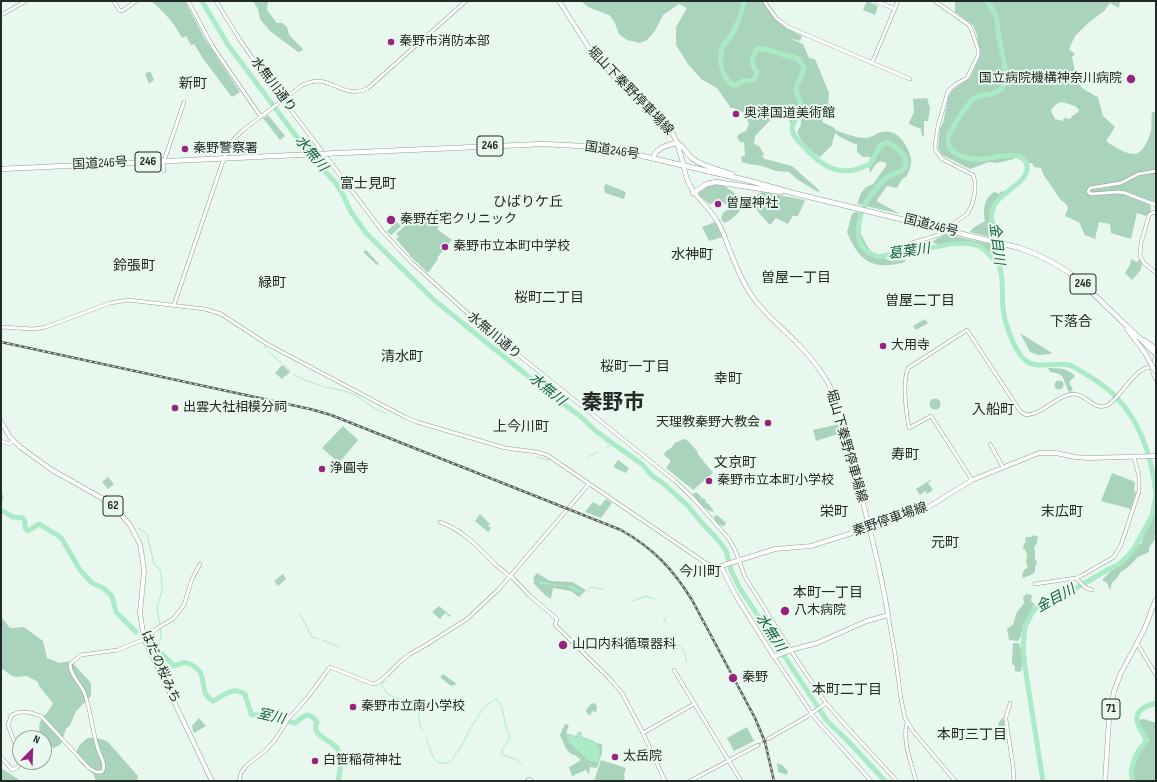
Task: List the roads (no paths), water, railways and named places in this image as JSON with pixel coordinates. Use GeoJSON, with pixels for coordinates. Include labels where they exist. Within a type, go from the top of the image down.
{"type":"FeatureCollection","features":[{"type":"Feature","properties":{"kind":"highway"},"geometry":{"type":"LineString","coordinates":[[653,158],[655,152],[659,149],[677,143],[681,145],[697,162],[750,181]]}},
{"type":"Feature","properties":{"kind":"highway","name":"国道246号"},"geometry":{"type":"LineString","coordinates":[[1,169],[543,144],[601,148],[653,158],[750,181],[793,193],[999,243],[1040,255],[1061,267],[1080,281],[1115,315]]}},
{"type":"Feature","properties":{"kind":"highway"},"geometry":{"type":"LineString","coordinates":[[693,193],[707,184],[716,182],[774,192],[793,193]]}},
{"type":"Feature","properties":{"kind":"highway","name":"246"},"geometry":{"type":"LineString","coordinates":[[1115,315],[1155,351]]}},
{"type":"Feature","properties":{"kind":"main road","name":"堀山下秦野停車場線"},"geometry":{"type":"LineString","coordinates":[[559,1],[589,48],[626,90],[665,123],[671,130],[677,143],[682,163]]}},
{"type":"Feature","properties":{"kind":"main road","name":"堀山下秦野停車場線"},"geometry":{"type":"LineString","coordinates":[[684,168],[687,181],[693,193],[719,223],[733,258],[751,294],[770,318],[819,368],[832,390],[869,527],[888,615]]}},
{"type":"Feature","properties":{"kind":"main road"},"geometry":{"type":"LineString","coordinates":[[1115,315],[1137,340],[1156,372]]}},
{"type":"Feature","properties":{"kind":"main road"},"geometry":{"type":"LineString","coordinates":[[1155,351],[1154,366],[1156,380]]}},
{"type":"Feature","properties":{"kind":"main road","name":"はだの桜みち"},"geometry":{"type":"LineString","coordinates":[[1,422],[13,441],[20,447],[52,470],[107,501],[130,525],[140,544],[143,564],[140,613],[144,639],[212,781]]}},
{"type":"Feature","properties":{"kind":"main road","name":"秦野停車場線"},"geometry":{"type":"LineString","coordinates":[[722,565],[778,548],[811,546],[922,511],[972,480],[1036,454],[1044,452],[1056,453],[1081,458],[1154,457]]}},
{"type":"Feature","properties":{"kind":"main road"},"geometry":{"type":"LineString","coordinates":[[722,565],[736,596],[775,656],[817,642],[866,621],[888,615]]}},
{"type":"Feature","properties":{"kind":"main road","name":"71"},"geometry":{"type":"LineString","coordinates":[[1105,781],[1109,720],[1114,691],[1121,673],[1146,624],[1156,599]]}},
{"type":"Feature","properties":{"kind":"street"},"geometry":{"type":"LineString","coordinates":[[1,15],[26,1]]}},
{"type":"Feature","properties":{"kind":"street"},"geometry":{"type":"LineString","coordinates":[[114,1],[122,11],[136,1]]}},
{"type":"Feature","properties":{"kind":"street"},"geometry":{"type":"LineString","coordinates":[[188,1],[213,47],[261,116]]}},
{"type":"Feature","properties":{"kind":"street","name":"水無川通り"},"geometry":{"type":"LineString","coordinates":[[216,1],[240,40],[282,101],[402,254],[475,320],[685,490],[729,539],[745,577],[825,704],[897,781]]}},
{"type":"Feature","properties":{"kind":"street"},"geometry":{"type":"LineString","coordinates":[[174,305],[224,158],[234,139],[242,131],[301,86],[311,82],[326,82],[348,92],[367,89],[466,1]]}},
{"type":"Feature","properties":{"kind":"street"},"geometry":{"type":"LineString","coordinates":[[764,1],[776,18],[788,27],[910,79]]}},
{"type":"Feature","properties":{"kind":"street"},"geometry":{"type":"LineString","coordinates":[[876,1],[895,9]]}},
{"type":"Feature","properties":{"kind":"street"},"geometry":{"type":"LineString","coordinates":[[872,63],[898,1]]}},
{"type":"Feature","properties":{"kind":"street"},"geometry":{"type":"LineString","coordinates":[[908,250],[912,243],[935,237],[947,230],[967,214],[975,192],[975,178],[971,173],[942,159],[936,151],[935,146],[938,126],[943,113],[945,98],[948,90],[967,78],[978,56],[978,52],[969,25],[935,1]]}},
{"type":"Feature","properties":{"kind":"street"},"geometry":{"type":"LineString","coordinates":[[164,171],[164,161],[184,102]]}},
{"type":"Feature","properties":{"kind":"street"},"geometry":{"type":"LineString","coordinates":[[1156,171],[1138,174],[1121,183],[1090,188],[1088,192],[1091,194],[1109,192],[1125,194],[1156,205]]}},
{"type":"Feature","properties":{"kind":"street"},"geometry":{"type":"LineString","coordinates":[[1156,212],[1149,216],[1140,252],[1144,263],[1156,273]]}},
{"type":"Feature","properties":{"kind":"street"},"geometry":{"type":"LineString","coordinates":[[1,326],[33,329],[46,327],[110,303],[128,300],[205,309],[221,314],[268,344],[405,417],[417,422],[505,448],[544,454],[704,562],[713,566],[722,565]]}},
{"type":"Feature","properties":{"kind":"street"},"geometry":{"type":"LineString","coordinates":[[972,480],[931,416],[909,428],[904,384],[908,368],[967,330],[1020,411],[1026,415],[1035,413],[1066,396],[1073,394],[1082,396],[1090,403],[1099,407],[1107,405],[1112,402],[1141,370],[1154,366]]}},
{"type":"Feature","properties":{"kind":"street"},"geometry":{"type":"LineString","coordinates":[[1,441],[8,444],[13,441]]}},
{"type":"Feature","properties":{"kind":"street"},"geometry":{"type":"LineString","coordinates":[[990,444],[1003,467]]}},
{"type":"Feature","properties":{"kind":"street"},"geometry":{"type":"LineString","coordinates":[[1035,584],[1077,578],[1109,561],[1119,550],[1139,491],[1139,476],[1134,457]]}},
{"type":"Feature","properties":{"kind":"street"},"geometry":{"type":"LineString","coordinates":[[239,781],[241,773],[246,766],[265,751],[275,740],[289,718],[308,697],[330,666],[373,684],[387,676],[405,657],[467,618],[500,588],[589,484]]}},
{"type":"Feature","properties":{"kind":"street"},"geometry":{"type":"LineString","coordinates":[[440,522],[457,530],[468,538],[501,569],[511,576],[530,596],[557,619],[555,625],[616,685],[626,698],[665,781]]}},
{"type":"Feature","properties":{"kind":"street"},"geometry":{"type":"LineString","coordinates":[[12,736],[8,725],[11,716],[20,711],[36,713],[41,716],[89,768],[96,772],[102,772],[104,766],[95,740],[85,696],[72,672],[70,664],[81,655],[118,650],[144,639],[159,627],[176,617],[184,605],[192,579],[200,564]]}},
{"type":"Feature","properties":{"kind":"street"},"geometry":{"type":"LineString","coordinates":[[1077,578],[1087,588],[1092,590]]}},
{"type":"Feature","properties":{"kind":"street"},"geometry":{"type":"LineString","coordinates":[[888,615],[901,699],[907,721],[913,731],[955,781]]}},
{"type":"Feature","properties":{"kind":"street"},"geometry":{"type":"LineString","coordinates":[[1137,643],[1156,675]]}},
{"type":"Feature","properties":{"kind":"street"},"geometry":{"type":"LineString","coordinates":[[775,656],[826,732],[872,781]]}},
{"type":"Feature","properties":{"kind":"street"},"geometry":{"type":"LineString","coordinates":[[674,670],[741,781]]}},
{"type":"Feature","properties":{"kind":"street"},"geometry":{"type":"LineString","coordinates":[[1010,703],[1006,720],[1014,781]]}},
{"type":"Feature","properties":{"kind":"street"},"geometry":{"type":"LineString","coordinates":[[643,733],[694,704]]}},
{"type":"Feature","properties":{"kind":"street"},"geometry":{"type":"LineString","coordinates":[[768,739],[825,704]]}},
{"type":"Feature","properties":{"kind":"street"},"geometry":{"type":"LineString","coordinates":[[907,721],[905,730],[907,748],[916,781]]}},
{"type":"Feature","properties":{"kind":"street"},"geometry":{"type":"LineString","coordinates":[[690,781],[758,745]]}},
{"type":"Feature","properties":{"kind":"street"},"geometry":{"type":"LineString","coordinates":[[1,757],[12,770]]}},
{"type":"Feature","properties":{"kind":"street"},"geometry":{"type":"LineString","coordinates":[[527,781],[529,779],[532,781]]}},
{"type":"Feature","properties":{"kind":"waterway","name":"水無川"},"geometry":{"type":"LineString","coordinates":[[202,1],[228,45],[317,163],[335,182],[351,212],[366,233],[434,300],[555,398],[580,416],[597,432],[643,465],[651,475],[664,484],[688,506],[719,541],[726,551],[731,570],[739,587],[827,721],[885,781]]}},
{"type":"Feature","properties":{"kind":"waterway","name":"葛葉川"},"geometry":{"type":"LineString","coordinates":[[744,1],[737,24],[731,36],[723,46],[722,51],[721,62],[723,73],[729,82],[733,85],[737,85],[743,81],[753,80],[757,72],[753,64],[753,58],[757,49],[764,49],[799,59],[804,68],[796,89],[802,112],[794,122],[792,131],[797,140],[810,154],[825,165],[841,171],[850,171],[870,164],[880,146],[887,142],[897,148],[905,157],[906,164],[903,170],[889,175],[873,192],[863,210],[860,218],[858,233],[862,246],[869,253],[878,257],[916,252],[950,244],[968,243],[982,248],[999,265]]}},
{"type":"Feature","properties":{"kind":"waterway","name":"金目川"},"geometry":{"type":"LineString","coordinates":[[988,1],[997,18],[998,34],[1005,70],[1004,83],[1000,91],[973,99],[961,114],[948,136],[949,146],[952,151],[963,157],[971,159],[984,159],[1013,155],[1019,156],[1026,163],[1027,169],[1021,181],[1003,195],[997,201],[992,210],[992,227],[1002,280],[1004,318],[1013,343],[1025,360],[1036,365],[1066,364],[1072,366],[1100,383],[1124,406],[1132,417],[1144,441],[1152,467],[1156,494]]}},
{"type":"Feature","properties":{"kind":"waterway"},"geometry":{"type":"LineString","coordinates":[[268,351],[281,363]]}},
{"type":"Feature","properties":{"kind":"waterway"},"geometry":{"type":"LineString","coordinates":[[283,365],[290,371]]}},
{"type":"Feature","properties":{"kind":"waterway"},"geometry":{"type":"LineString","coordinates":[[293,374],[304,380],[322,386]]}},
{"type":"Feature","properties":{"kind":"waterway"},"geometry":{"type":"LineString","coordinates":[[324,387],[351,393],[374,408],[386,413]]}},
{"type":"Feature","properties":{"kind":"waterway","name":"水無川"},"geometry":{"type":"LineString","coordinates":[[607,447],[615,444]]}},
{"type":"Feature","properties":{"kind":"waterway"},"geometry":{"type":"LineString","coordinates":[[588,457],[598,452]]}},
{"type":"Feature","properties":{"kind":"waterway"},"geometry":{"type":"LineString","coordinates":[[536,457],[549,460]]}},
{"type":"Feature","properties":{"kind":"waterway","name":"金目川"},"geometry":{"type":"LineString","coordinates":[[1043,781],[1025,667],[1023,648],[1025,627],[1033,611],[1041,604],[1080,586],[1118,565],[1126,558],[1135,547],[1152,516],[1156,495]]}},
{"type":"Feature","properties":{"kind":"waterway","name":"室川"},"geometry":{"type":"LineString","coordinates":[[1,510],[13,517],[23,518],[25,528],[28,531],[39,524],[59,536],[80,570],[92,583],[103,588],[112,596],[116,612],[136,632]]}},
{"type":"Feature","properties":{"kind":"waterway"},"geometry":{"type":"LineString","coordinates":[[138,528],[147,534],[154,564],[160,569],[162,591],[157,608],[160,625]]}},
{"type":"Feature","properties":{"kind":"waterway"},"geometry":{"type":"LineString","coordinates":[[588,591],[591,587],[603,589]]}},
{"type":"Feature","properties":{"kind":"waterway"},"geometry":{"type":"LineString","coordinates":[[633,601],[646,596],[654,599]]}},
{"type":"Feature","properties":{"kind":"waterway"},"geometry":{"type":"LineString","coordinates":[[300,614],[312,637],[318,639]]}},
{"type":"Feature","properties":{"kind":"waterway"},"geometry":{"type":"LineString","coordinates":[[664,618],[666,623]]}},
{"type":"Feature","properties":{"kind":"waterway"},"geometry":{"type":"LineString","coordinates":[[158,650],[161,637],[160,628]]}},
{"type":"Feature","properties":{"kind":"waterway"},"geometry":{"type":"LineString","coordinates":[[322,640],[340,647]]}},
{"type":"Feature","properties":{"kind":"waterway","name":"室川"},"geometry":{"type":"LineString","coordinates":[[151,643],[174,666],[181,663],[186,663],[197,669],[201,673],[208,698],[213,701],[229,692],[236,691],[245,694],[251,714],[253,715],[270,714],[295,723],[306,715],[314,718],[317,722],[315,727],[316,732],[333,744],[339,752],[341,763],[338,781]]}},
{"type":"Feature","properties":{"kind":"waterway"},"geometry":{"type":"LineString","coordinates":[[678,644],[684,651],[687,662]]}},
{"type":"Feature","properties":{"kind":"waterway"},"geometry":{"type":"LineString","coordinates":[[386,680],[381,684],[389,695],[410,701],[417,705],[422,730]]}},
{"type":"Feature","properties":{"kind":"waterway"},"geometry":{"type":"LineString","coordinates":[[426,738],[436,761],[440,763],[451,761],[463,743],[478,715],[482,710],[497,699],[503,710],[510,738],[502,749],[502,755],[516,759],[521,765]]}},
{"type":"Feature","properties":{"kind":"waterway"},"geometry":{"type":"LineString","coordinates":[[1133,781],[1132,770],[1134,761],[1137,753],[1147,740],[1139,728],[1137,722],[1138,713],[1142,709],[1156,703]]}},
{"type":"Feature","properties":{"kind":"tunnel"},"geometry":{"type":"LineString","coordinates":[[758,745],[768,739]]}},
{"type":"Feature","properties":{"kind":"railway"},"geometry":{"type":"LineString","coordinates":[[1,342],[310,409],[331,415],[621,530],[653,552],[670,569],[692,600],[755,718],[765,742],[774,781]]}},
{"type":"Feature","properties":{"kind":"place","name":"秦野市消防本部"},"geometry":{"type":"Point","coordinates":[391,42]}},
{"type":"Feature","properties":{"kind":"place","name":"国立病院機構神奈川病院"},"geometry":{"type":"Point","coordinates":[1131,79]}},
{"type":"Feature","properties":{"kind":"place","name":"奥津国道美術館"},"geometry":{"type":"Point","coordinates":[736,114]}},
{"type":"Feature","properties":{"kind":"place","name":"秦野警察署"},"geometry":{"type":"Point","coordinates":[185,149]}},
{"type":"Feature","properties":{"kind":"place","name":"曽屋神社"},"geometry":{"type":"Point","coordinates":[718,204]}},
{"type":"Feature","properties":{"kind":"place","name":"秦野在宅クリニック"},"geometry":{"type":"Point","coordinates":[391,220]}},
{"type":"Feature","properties":{"kind":"place","name":"秦野市立本町中学校"},"geometry":{"type":"Point","coordinates":[445,247]}},
{"type":"Feature","properties":{"kind":"place","name":"大用寺"},"geometry":{"type":"Point","coordinates":[883,346]}},
{"type":"Feature","properties":{"kind":"place","name":"出雲大社相模分祠"},"geometry":{"type":"Point","coordinates":[175,408]}},
{"type":"Feature","properties":{"kind":"place","name":"天理教秦野大教会"},"geometry":{"type":"Point","coordinates":[768,423]}},
{"type":"Feature","properties":{"kind":"place","name":"浄圓寺"},"geometry":{"type":"Point","coordinates":[322,469]}},
{"type":"Feature","properties":{"kind":"place","name":"秦野市立本町小学校"},"geometry":{"type":"Point","coordinates":[709,481]}},
{"type":"Feature","properties":{"kind":"place","name":"八木病院"},"geometry":{"type":"Point","coordinates":[785,611]}},
{"type":"Feature","properties":{"kind":"place","name":"山口内科循環器科"},"geometry":{"type":"Point","coordinates":[563,645]}},
{"type":"Feature","properties":{"kind":"place","name":"秦野"},"geometry":{"type":"Point","coordinates":[733,678]}},
{"type":"Feature","properties":{"kind":"place","name":"秦野市立南小学校"},"geometry":{"type":"Point","coordinates":[353,707]}},
{"type":"Feature","properties":{"kind":"place","name":"太岳院"},"geometry":{"type":"Point","coordinates":[615,757]}},
{"type":"Feature","properties":{"kind":"place","name":"白笹稲荷神社"},"geometry":{"type":"Point","coordinates":[315,761]}},
{"type":"Feature","properties":{"kind":"district","name":"新町"},"geometry":{"type":"Point","coordinates":[193,84]}},
{"type":"Feature","properties":{"kind":"district","name":"富士見町"},"geometry":{"type":"Point","coordinates":[368,184]}},
{"type":"Feature","properties":{"kind":"district","name":"ひばりケ丘"},"geometry":{"type":"Point","coordinates":[528,202]}},
{"type":"Feature","properties":{"kind":"district","name":"水神町"},"geometry":{"type":"Point","coordinates":[692,255]}},
{"type":"Feature","properties":{"kind":"district","name":"鈴張町"},"geometry":{"type":"Point","coordinates":[134,266]}},
{"type":"Feature","properties":{"kind":"district","name":"曽屋一丁目"},"geometry":{"type":"Point","coordinates":[796,278]}},
{"type":"Feature","properties":{"kind":"district","name":"緑町"},"geometry":{"type":"Point","coordinates":[272,283]}},
{"type":"Feature","properties":{"kind":"district","name":"桜町二丁目"},"geometry":{"type":"Point","coordinates":[549,298]}},
{"type":"Feature","properties":{"kind":"district","name":"曽屋二丁目"},"geometry":{"type":"Point","coordinates":[920,301]}},
{"type":"Feature","properties":{"kind":"district","name":"下落合"},"geometry":{"type":"Point","coordinates":[1071,322]}},
{"type":"Feature","properties":{"kind":"district","name":"清水町"},"geometry":{"type":"Point","coordinates":[402,357]}},
{"type":"Feature","properties":{"kind":"district","name":"桜町一丁目"},"geometry":{"type":"Point","coordinates":[635,367]}},
{"type":"Feature","properties":{"kind":"district","name":"幸町"},"geometry":{"type":"Point","coordinates":[728,379]}},
{"type":"Feature","properties":{"kind":"district","name":"秦野市"},"geometry":{"type":"Point","coordinates":[613,404]}},
{"type":"Feature","properties":{"kind":"district","name":"入船町"},"geometry":{"type":"Point","coordinates":[993,410]}},
{"type":"Feature","properties":{"kind":"district","name":"上今川町"},"geometry":{"type":"Point","coordinates":[521,427]}},
{"type":"Feature","properties":{"kind":"district","name":"寿町"},"geometry":{"type":"Point","coordinates":[905,455]}},
{"type":"Feature","properties":{"kind":"district","name":"文京町"},"geometry":{"type":"Point","coordinates":[735,463]}},
{"type":"Feature","properties":{"kind":"district","name":"栄町"},"geometry":{"type":"Point","coordinates":[834,512]}},
{"type":"Feature","properties":{"kind":"district","name":"末広町"},"geometry":{"type":"Point","coordinates":[1062,512]}},
{"type":"Feature","properties":{"kind":"district","name":"元町"},"geometry":{"type":"Point","coordinates":[945,543]}},
{"type":"Feature","properties":{"kind":"district","name":"今川町"},"geometry":{"type":"Point","coordinates":[700,572]}},
{"type":"Feature","properties":{"kind":"district","name":"本町一丁目"},"geometry":{"type":"Point","coordinates":[828,593]}},
{"type":"Feature","properties":{"kind":"district","name":"本町二丁目"},"geometry":{"type":"Point","coordinates":[847,690]}},
{"type":"Feature","properties":{"kind":"district","name":"本町三丁目"},"geometry":{"type":"Point","coordinates":[972,735]}}]}
